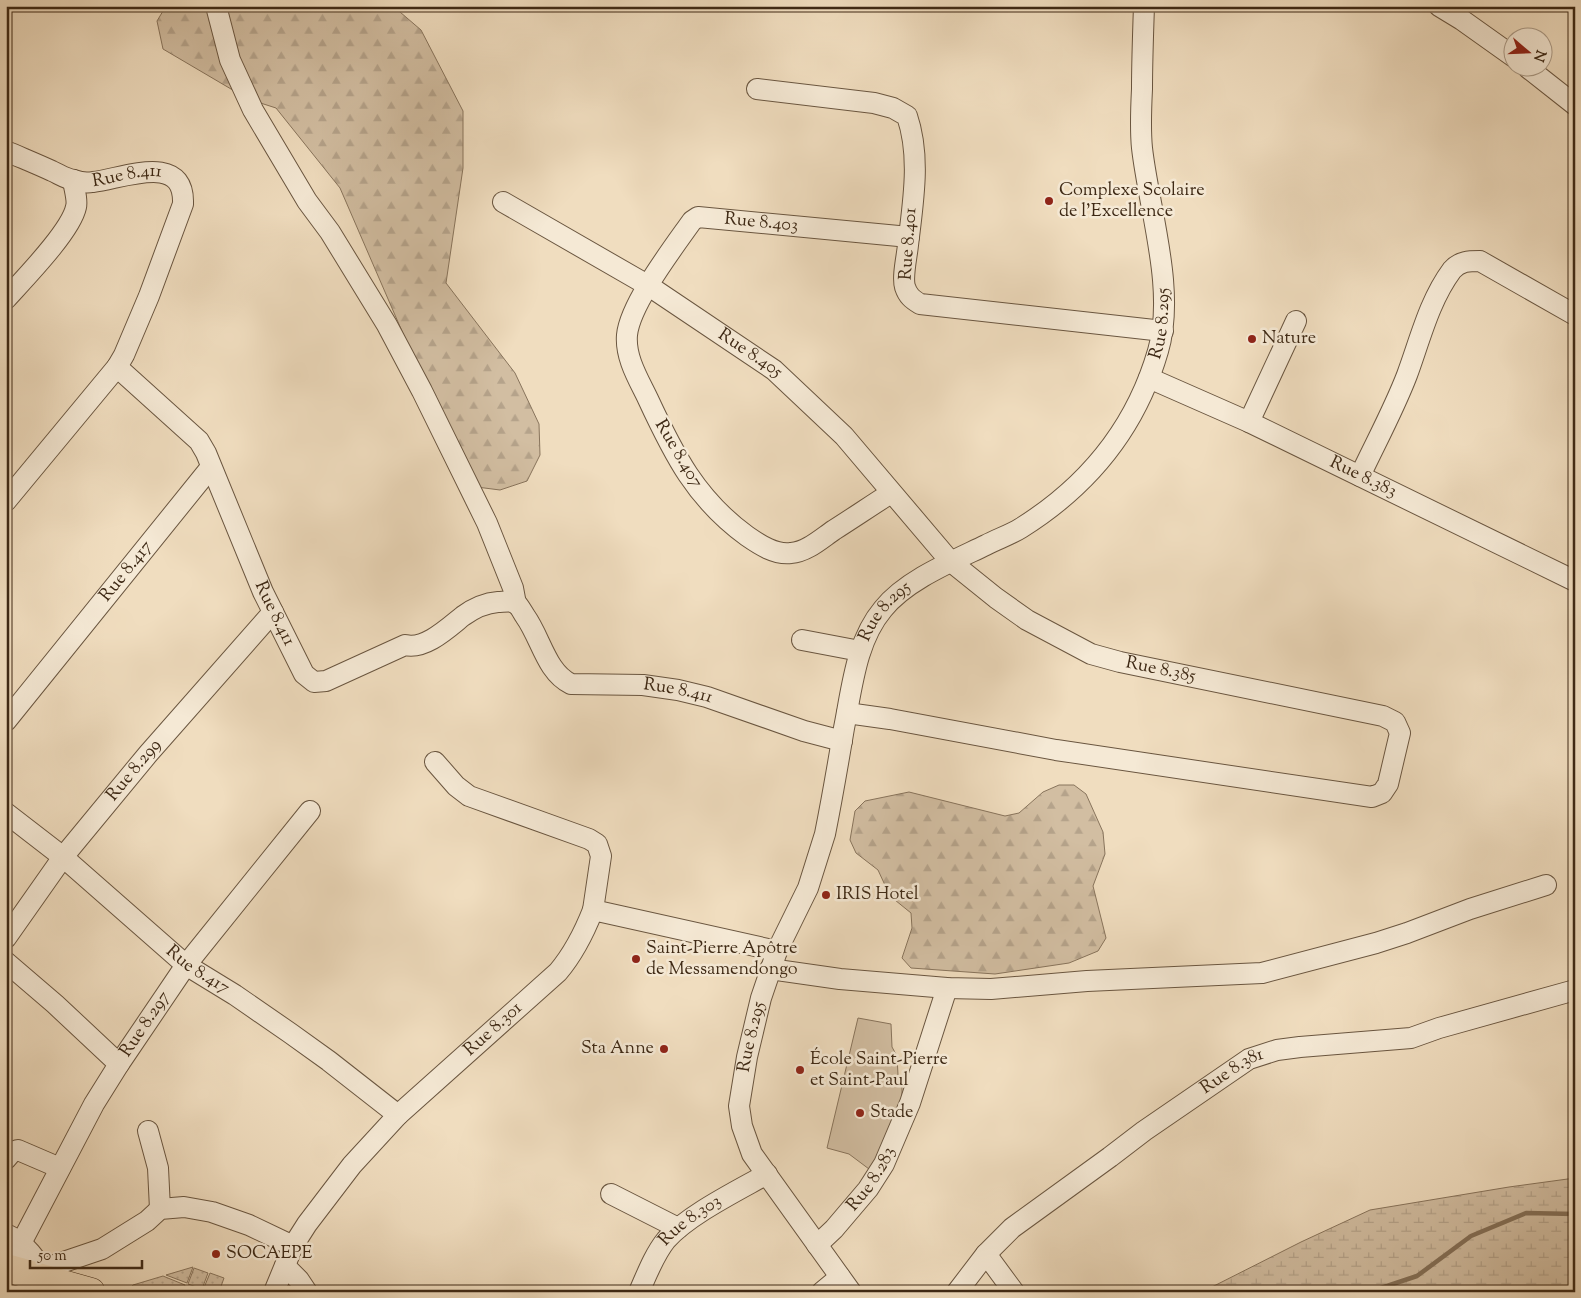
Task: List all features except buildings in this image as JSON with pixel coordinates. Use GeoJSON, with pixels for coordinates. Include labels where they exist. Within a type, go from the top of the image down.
{"type":"FeatureCollection","features":[{"type":"Feature","properties":{"kind":"highway"},"geometry":{"type":"LineString","coordinates":[[7,1268],[44,1274],[91,1292]]}},
{"type":"Feature","properties":{"kind":"street"},"geometry":{"type":"LineString","coordinates":[[216,6],[230,60],[253,110],[296,184],[330,232],[388,325],[483,515],[513,588],[516,604]]}},
{"type":"Feature","properties":{"kind":"street","name":"Rue 8.295"},"geometry":{"type":"LineString","coordinates":[[846,1284],[752,1154],[742,1126],[738,1106],[746,1057],[761,998],[774,960],[808,888],[820,852],[860,651],[873,622],[883,608],[899,592],[950,562],[1019,529],[1047,510],[1079,483],[1103,458],[1120,435],[1137,407],[1149,378],[1163,331],[1165,301],[1157,232],[1142,148],[1140,125],[1144,6]]}},
{"type":"Feature","properties":{"kind":"street"},"geometry":{"type":"LineString","coordinates":[[1439,6],[1504,50]]}},
{"type":"Feature","properties":{"kind":"street"},"geometry":{"type":"LineString","coordinates":[[1540,78],[1575,106]]}},
{"type":"Feature","properties":{"kind":"street","name":"Rue 8.401"},"geometry":{"type":"LineString","coordinates":[[757,89],[874,103],[893,108],[906,116],[912,130],[915,152],[905,286],[910,298],[920,304],[1163,331]]}},
{"type":"Feature","properties":{"kind":"street","name":"Rue 8.411"},"geometry":{"type":"LineString","coordinates":[[6,151],[72,180],[92,182],[133,173],[154,171],[165,173],[178,182],[184,192],[183,204],[169,244],[117,368],[199,441],[206,453],[273,612],[304,674],[314,682],[326,681],[404,645],[413,647],[438,636],[473,608],[493,602],[509,601],[516,604],[531,624],[555,671],[562,680],[571,684],[643,685],[678,690],[707,697],[804,731],[842,741]]}},
{"type":"Feature","properties":{"kind":"street"},"geometry":{"type":"LineString","coordinates":[[6,299],[61,235],[70,220],[77,206],[72,180]]}},
{"type":"Feature","properties":{"kind":"street","name":"Rue 8.405"},"geometry":{"type":"LineString","coordinates":[[503,202],[648,286],[774,370],[844,436],[950,562]]}},
{"type":"Feature","properties":{"kind":"street","name":"Rue 8.403"},"geometry":{"type":"LineString","coordinates":[[648,286],[676,243],[692,221],[698,217],[909,237]]}},
{"type":"Feature","properties":{"kind":"street"},"geometry":{"type":"LineString","coordinates":[[1360,476],[1406,376],[1420,334],[1439,293],[1453,269],[1464,261],[1480,261],[1575,315]]}},
{"type":"Feature","properties":{"kind":"street","name":"Rue 8.407"},"geometry":{"type":"LineString","coordinates":[[648,286],[632,315],[627,336],[630,361],[668,444],[687,475],[710,504],[731,524],[756,542],[777,553],[793,553],[810,546],[892,493]]}},
{"type":"Feature","properties":{"kind":"street"},"geometry":{"type":"LineString","coordinates":[[1249,422],[1296,321]]}},
{"type":"Feature","properties":{"kind":"street"},"geometry":{"type":"LineString","coordinates":[[6,501],[117,368]]}},
{"type":"Feature","properties":{"kind":"street","name":"Rue 8.383"},"geometry":{"type":"LineString","coordinates":[[1149,378],[1249,422],[1575,581]]}},
{"type":"Feature","properties":{"kind":"street","name":"Rue 8.417"},"geometry":{"type":"LineString","coordinates":[[6,722],[211,467]]}},
{"type":"Feature","properties":{"kind":"street","name":"Rue 8.385"},"geometry":{"type":"LineString","coordinates":[[847,713],[890,719],[1056,750],[1372,797],[1382,793],[1388,784],[1400,733],[1395,722],[1383,716],[1354,709],[1130,664],[1091,654],[1027,620],[950,562]]}},
{"type":"Feature","properties":{"kind":"street","name":"Rue 8.299"},"geometry":{"type":"LineString","coordinates":[[6,938],[63,857],[148,754],[273,612]]}},
{"type":"Feature","properties":{"kind":"street"},"geometry":{"type":"LineString","coordinates":[[802,640],[860,651]]}},
{"type":"Feature","properties":{"kind":"street","name":"Rue 8.301"},"geometry":{"type":"LineString","coordinates":[[274,1292],[293,1246],[306,1224],[352,1165],[398,1114],[558,972],[584,934],[593,910],[600,856],[596,844],[589,839],[469,796],[456,786],[435,762]]}},
{"type":"Feature","properties":{"kind":"street","name":"Rue 8.297"},"geometry":{"type":"LineString","coordinates":[[7,1268],[13,1238],[60,1168],[94,1104],[119,1064],[186,965],[310,811]]}},
{"type":"Feature","properties":{"kind":"street","name":"Rue 8.417"},"geometry":{"type":"LineString","coordinates":[[6,813],[63,857],[186,965],[235,995],[298,1039],[398,1114]]}},
{"type":"Feature","properties":{"kind":"street"},"geometry":{"type":"LineString","coordinates":[[593,910],[774,960],[793,974],[947,988],[991,989],[1087,981],[1262,973],[1376,943],[1470,909],[1546,885]]}},
{"type":"Feature","properties":{"kind":"street"},"geometry":{"type":"LineString","coordinates":[[6,962],[55,1004],[119,1064]]}},
{"type":"Feature","properties":{"kind":"street","name":"Rue 8.283"},"geometry":{"type":"LineString","coordinates":[[817,1245],[834,1229],[868,1189],[884,1164],[910,1103],[947,988]]}},
{"type":"Feature","properties":{"kind":"street","name":"Rue 8.381"},"geometry":{"type":"LineString","coordinates":[[958,1292],[986,1254],[1012,1228],[1110,1158],[1144,1131],[1249,1058],[1300,1046],[1411,1038],[1575,990]]}},
{"type":"Feature","properties":{"kind":"street"},"geometry":{"type":"LineString","coordinates":[[148,1131],[158,1168],[160,1209]]}},
{"type":"Feature","properties":{"kind":"street"},"geometry":{"type":"LineString","coordinates":[[6,1159],[12,1152],[18,1150],[60,1168]]}},
{"type":"Feature","properties":{"kind":"street","name":"Rue 8.303"},"geometry":{"type":"LineString","coordinates":[[639,1292],[655,1257],[678,1228],[767,1174]]}},
{"type":"Feature","properties":{"kind":"street"},"geometry":{"type":"LineString","coordinates":[[611,1194],[678,1228]]}},
{"type":"Feature","properties":{"kind":"street"},"geometry":{"type":"LineString","coordinates":[[13,1238],[44,1274],[102,1250],[147,1222],[160,1209],[184,1207],[212,1212],[249,1225],[293,1246]]}},
{"type":"Feature","properties":{"kind":"street"},"geometry":{"type":"LineString","coordinates":[[986,1254],[1014,1292]]}},
{"type":"Feature","properties":{"kind":"street"},"geometry":{"type":"LineString","coordinates":[[285,1266],[299,1280],[307,1292]]}},
{"type":"Feature","properties":{"kind":"street"},"geometry":{"type":"LineString","coordinates":[[822,1292],[846,1284]]}},
{"type":"Feature","properties":{"kind":"green space"},"geometry":{"type":"Polygon","coordinates":[[[166,6],[393,6],[421,30],[463,111],[463,168],[446,283],[515,373],[539,424],[540,455],[527,481],[500,490],[469,486],[340,188],[276,108],[248,99],[163,49],[157,21],[166,6]]]}},
{"type":"Feature","properties":{"kind":"green space"},"geometry":{"type":"Polygon","coordinates":[[[1059,785],[1074,785],[1086,794],[1103,832],[1105,854],[1093,886],[1106,938],[1098,951],[1069,963],[995,974],[911,968],[902,958],[912,928],[911,913],[890,896],[878,870],[856,853],[850,840],[855,811],[865,801],[909,792],[1005,816],[1019,813],[1043,792],[1059,785]]]}},
{"type":"Feature","properties":{"kind":"green space"},"geometry":{"type":"Polygon","coordinates":[[[858,1018],[891,1024],[892,1047],[897,1056],[898,1075],[902,1086],[902,1097],[873,1172],[849,1154],[827,1148],[858,1018]]]}},
{"type":"Feature","properties":{"kind":"green space"},"geometry":{"type":"Polygon","coordinates":[[[1575,1178],[1575,1292],[1202,1292],[1301,1242],[1370,1210],[1575,1178]]]}},
{"type":"Feature","properties":{"kind":"green space"},"geometry":{"type":"Polygon","coordinates":[[[193,1267],[187,1283],[166,1275],[193,1267]]]}},
{"type":"Feature","properties":{"kind":"green space"},"geometry":{"type":"Polygon","coordinates":[[[194,1268],[208,1273],[202,1289],[188,1284],[194,1268]]]}},
{"type":"Feature","properties":{"kind":"green space"},"geometry":{"type":"Polygon","coordinates":[[[210,1273],[224,1278],[219,1292],[203,1290],[210,1273]]]}},
{"type":"Feature","properties":{"kind":"green space"},"geometry":{"type":"Polygon","coordinates":[[[163,1276],[185,1285],[183,1292],[145,1292],[131,1287],[133,1285],[163,1276]]]}},
{"type":"Feature","properties":{"kind":"waterway"},"geometry":{"type":"LineString","coordinates":[[1369,1292],[1417,1276],[1471,1236],[1526,1213],[1575,1214]]}},
{"type":"Feature","properties":{"kind":"place","name":"Complexe Scolaire de l'Excellence"},"geometry":{"type":"Point","coordinates":[1049,201]}},
{"type":"Feature","properties":{"kind":"place","name":"Nature"},"geometry":{"type":"Point","coordinates":[1252,339]}},
{"type":"Feature","properties":{"kind":"place","name":"IRIS Hotel"},"geometry":{"type":"Point","coordinates":[826,895]}},
{"type":"Feature","properties":{"kind":"place","name":"Saint-Pierre Apôtre de Messamendongo"},"geometry":{"type":"Point","coordinates":[636,959]}},
{"type":"Feature","properties":{"kind":"place","name":"Sta Anne"},"geometry":{"type":"Point","coordinates":[664,1049]}},
{"type":"Feature","properties":{"kind":"place","name":"École Saint-Pierre et Saint-Paul"},"geometry":{"type":"Point","coordinates":[800,1070]}},
{"type":"Feature","properties":{"kind":"place","name":"Stade"},"geometry":{"type":"Point","coordinates":[860,1113]}},
{"type":"Feature","properties":{"kind":"place","name":"SOCAEPE"},"geometry":{"type":"Point","coordinates":[216,1254]}}]}
